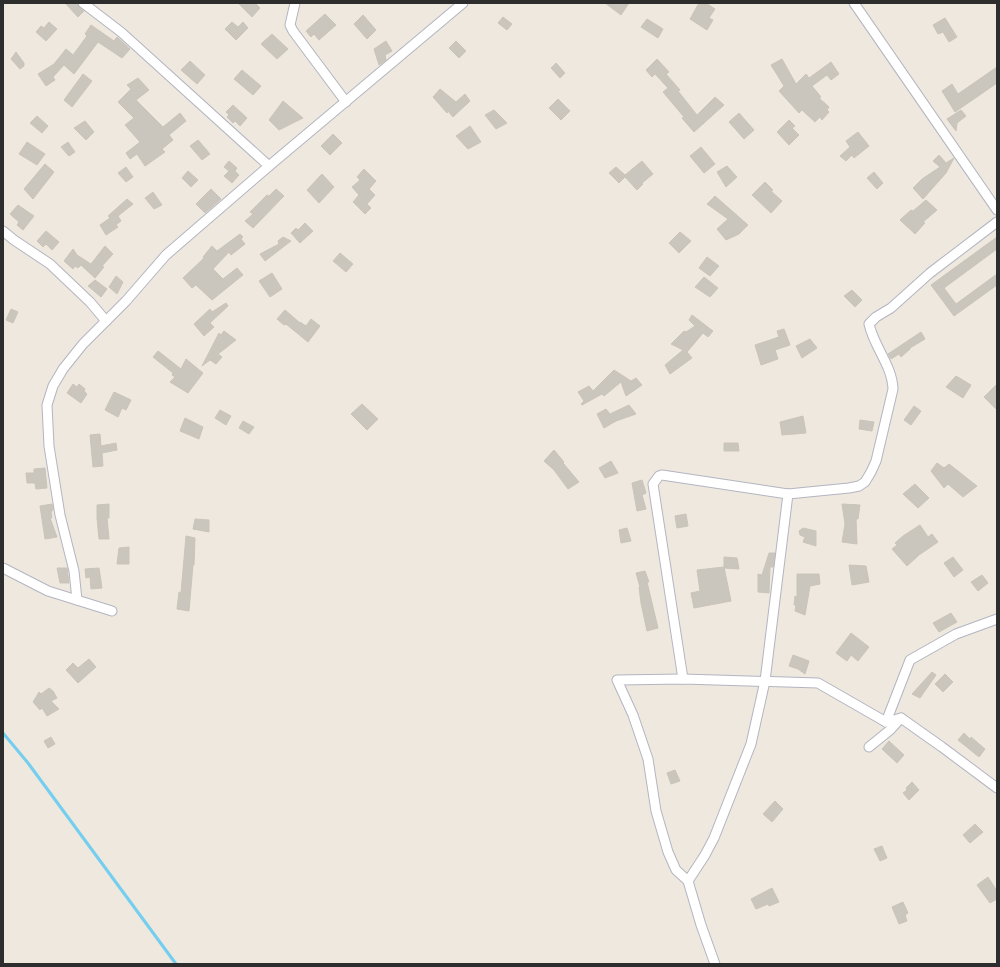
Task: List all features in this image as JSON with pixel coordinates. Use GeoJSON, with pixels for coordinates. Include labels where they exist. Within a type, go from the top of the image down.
{"type":"FeatureCollection","features":[{"type":"Feature","properties":{"kind":"street"},"geometry":{"type":"LineString","coordinates":[[83,3],[121,32],[269,166]]}},
{"type":"Feature","properties":{"kind":"street"},"geometry":{"type":"LineString","coordinates":[[295,3],[290,25],[293,31],[346,102]]}},
{"type":"Feature","properties":{"kind":"street"},"geometry":{"type":"LineString","coordinates":[[77,600],[74,571],[60,515],[49,446],[47,405],[53,386],[63,369],[83,344],[126,301],[166,254],[463,3]]}},
{"type":"Feature","properties":{"kind":"street"},"geometry":{"type":"LineString","coordinates":[[854,3],[997,210]]}},
{"type":"Feature","properties":{"kind":"street"},"geometry":{"type":"LineString","coordinates":[[683,679],[653,484],[655,480],[662,475],[788,494],[859,486],[869,477],[876,461],[893,389],[892,380],[887,365],[871,333],[869,324],[876,317],[891,308],[930,273],[997,222]]}},
{"type":"Feature","properties":{"kind":"street"},"geometry":{"type":"LineString","coordinates":[[3,231],[50,264],[90,302],[106,321]]}},
{"type":"Feature","properties":{"kind":"street"},"geometry":{"type":"LineString","coordinates":[[688,881],[714,838],[751,744],[764,681],[788,494]]}},
{"type":"Feature","properties":{"kind":"street"},"geometry":{"type":"LineString","coordinates":[[3,568],[48,590],[112,611]]}},
{"type":"Feature","properties":{"kind":"street"},"geometry":{"type":"LineString","coordinates":[[886,722],[910,660],[956,634],[997,619]]}},
{"type":"Feature","properties":{"kind":"street"},"geometry":{"type":"LineString","coordinates":[[715,964],[700,924],[688,881],[676,870],[668,852],[656,812],[648,759],[633,715],[617,680],[683,679],[818,683],[886,722],[901,718]]}},
{"type":"Feature","properties":{"kind":"street"},"geometry":{"type":"LineString","coordinates":[[869,747],[890,730],[901,718]]}},
{"type":"Feature","properties":{"kind":"street"},"geometry":{"type":"LineString","coordinates":[[901,718],[997,788]]}},
{"type":"Feature","properties":{"kind":"building"},"geometry":{"type":"Polygon","coordinates":[[[65,3],[77,3],[84,11],[78,17],[65,3]]]}},
{"type":"Feature","properties":{"kind":"building"},"geometry":{"type":"Polygon","coordinates":[[[238,3],[255,3],[260,8],[252,17],[238,3]]]}},
{"type":"Feature","properties":{"kind":"building"},"geometry":{"type":"Polygon","coordinates":[[[605,3],[629,3],[621,15],[605,3]]]}},
{"type":"Feature","properties":{"kind":"building"},"geometry":{"type":"Polygon","coordinates":[[[699,3],[706,3],[715,9],[709,18],[713,20],[707,30],[690,19],[699,3]]]}},
{"type":"Feature","properties":{"kind":"building"},"geometry":{"type":"Polygon","coordinates":[[[325,14],[336,25],[319,40],[314,34],[311,37],[306,31],[325,14]]]}},
{"type":"Feature","properties":{"kind":"building"},"geometry":{"type":"Polygon","coordinates":[[[363,15],[376,30],[367,39],[354,24],[363,15]]]}},
{"type":"Feature","properties":{"kind":"building"},"geometry":{"type":"Polygon","coordinates":[[[503,17],[512,24],[507,30],[498,23],[503,17]]]}},
{"type":"Feature","properties":{"kind":"building"},"geometry":{"type":"Polygon","coordinates":[[[945,18],[957,37],[949,42],[943,32],[938,34],[933,25],[945,18]]]}},
{"type":"Feature","properties":{"kind":"building"},"geometry":{"type":"Polygon","coordinates":[[[647,19],[663,29],[658,38],[641,27],[647,19]]]}},
{"type":"Feature","properties":{"kind":"building"},"geometry":{"type":"Polygon","coordinates":[[[49,22],[57,29],[46,41],[36,32],[41,26],[44,28],[49,22]]]}},
{"type":"Feature","properties":{"kind":"building"},"geometry":{"type":"Polygon","coordinates":[[[232,22],[238,27],[243,22],[248,28],[236,40],[225,29],[232,22]]]}},
{"type":"Feature","properties":{"kind":"building"},"geometry":{"type":"Polygon","coordinates":[[[91,25],[114,41],[117,37],[130,49],[122,58],[98,42],[74,74],[64,65],[53,77],[55,80],[46,86],[38,74],[54,64],[66,49],[73,55],[87,36],[85,34],[91,25]]]}},
{"type":"Feature","properties":{"kind":"building"},"geometry":{"type":"Polygon","coordinates":[[[272,34],[288,49],[277,59],[261,44],[272,34]]]}},
{"type":"Feature","properties":{"kind":"building"},"geometry":{"type":"Polygon","coordinates":[[[386,41],[392,51],[385,55],[386,60],[379,65],[374,49],[386,41]]]}},
{"type":"Feature","properties":{"kind":"building"},"geometry":{"type":"Polygon","coordinates":[[[456,41],[466,51],[459,58],[449,48],[456,41]]]}},
{"type":"Feature","properties":{"kind":"building"},"geometry":{"type":"Polygon","coordinates":[[[16,52],[24,63],[24,66],[20,69],[11,59],[16,52]]]}},
{"type":"Feature","properties":{"kind":"building"},"geometry":{"type":"Polygon","coordinates":[[[657,59],[669,72],[666,74],[680,90],[678,91],[697,115],[715,97],[724,105],[694,132],[682,118],[684,117],[663,92],[668,88],[655,74],[652,77],[646,70],[657,59]]]}},
{"type":"Feature","properties":{"kind":"building"},"geometry":{"type":"Polygon","coordinates":[[[782,59],[796,84],[806,74],[809,78],[831,62],[839,74],[831,80],[827,75],[812,86],[821,97],[819,98],[829,107],[827,110],[829,112],[822,120],[820,117],[815,122],[802,110],[799,113],[779,91],[784,86],[771,65],[782,59]]]}},
{"type":"Feature","properties":{"kind":"building"},"geometry":{"type":"Polygon","coordinates":[[[190,61],[205,75],[197,84],[181,70],[190,61]]]}},
{"type":"Feature","properties":{"kind":"building"},"geometry":{"type":"Polygon","coordinates":[[[556,63],[565,73],[560,78],[551,68],[556,63]]]}},
{"type":"Feature","properties":{"kind":"building"},"geometry":{"type":"Polygon","coordinates":[[[997,67],[997,83],[955,112],[942,91],[952,84],[958,94],[997,67]]]}},
{"type":"Feature","properties":{"kind":"building"},"geometry":{"type":"Polygon","coordinates":[[[242,70],[261,86],[253,95],[234,79],[242,70]]]}},
{"type":"Feature","properties":{"kind":"building"},"geometry":{"type":"Polygon","coordinates":[[[83,74],[92,81],[72,107],[64,100],[83,74]]]}},
{"type":"Feature","properties":{"kind":"building"},"geometry":{"type":"Polygon","coordinates":[[[138,78],[149,90],[136,100],[163,127],[180,113],[186,121],[169,135],[173,140],[162,149],[165,152],[145,166],[137,154],[130,159],[126,153],[140,142],[125,125],[134,118],[118,102],[131,89],[127,85],[138,78]]]}},
{"type":"Feature","properties":{"kind":"building"},"geometry":{"type":"Polygon","coordinates":[[[440,89],[456,102],[465,94],[470,101],[453,117],[448,111],[447,113],[433,97],[440,89]]]}},
{"type":"Feature","properties":{"kind":"building"},"geometry":{"type":"Polygon","coordinates":[[[558,99],[570,111],[561,120],[549,108],[558,99]]]}},
{"type":"Feature","properties":{"kind":"building"},"geometry":{"type":"Polygon","coordinates":[[[283,101],[303,118],[279,130],[269,120],[283,101]]]}},
{"type":"Feature","properties":{"kind":"building"},"geometry":{"type":"Polygon","coordinates":[[[233,105],[247,118],[240,126],[235,121],[233,123],[227,117],[229,115],[226,112],[233,105]]]}},
{"type":"Feature","properties":{"kind":"building"},"geometry":{"type":"Polygon","coordinates":[[[494,110],[507,123],[496,129],[485,115],[494,110]]]}},
{"type":"Feature","properties":{"kind":"building"},"geometry":{"type":"Polygon","coordinates":[[[961,110],[966,116],[957,123],[956,131],[947,119],[961,110]]]}},
{"type":"Feature","properties":{"kind":"building"},"geometry":{"type":"Polygon","coordinates":[[[739,113],[754,130],[744,139],[729,122],[739,113]]]}},
{"type":"Feature","properties":{"kind":"building"},"geometry":{"type":"Polygon","coordinates":[[[37,116],[48,126],[42,133],[30,123],[37,116]]]}},
{"type":"Feature","properties":{"kind":"building"},"geometry":{"type":"Polygon","coordinates":[[[789,120],[795,126],[792,128],[799,135],[789,145],[777,132],[789,120]]]}},
{"type":"Feature","properties":{"kind":"building"},"geometry":{"type":"Polygon","coordinates":[[[85,121],[94,132],[86,140],[74,128],[85,121]]]}},
{"type":"Feature","properties":{"kind":"building"},"geometry":{"type":"Polygon","coordinates":[[[470,126],[481,142],[468,149],[456,136],[470,126]]]}},
{"type":"Feature","properties":{"kind":"building"},"geometry":{"type":"Polygon","coordinates":[[[858,132],[869,146],[854,158],[852,155],[846,161],[840,156],[850,147],[846,141],[858,132]]]}},
{"type":"Feature","properties":{"kind":"building"},"geometry":{"type":"Polygon","coordinates":[[[333,134],[342,143],[330,155],[321,146],[333,134]]]}},
{"type":"Feature","properties":{"kind":"building"},"geometry":{"type":"Polygon","coordinates":[[[198,140],[210,154],[202,160],[190,146],[198,140]]]}},
{"type":"Feature","properties":{"kind":"building"},"geometry":{"type":"Polygon","coordinates":[[[27,142],[45,154],[37,165],[19,154],[27,142]]]}},
{"type":"Feature","properties":{"kind":"building"},"geometry":{"type":"Polygon","coordinates":[[[68,142],[75,152],[69,156],[61,147],[68,142]]]}},
{"type":"Feature","properties":{"kind":"building"},"geometry":{"type":"Polygon","coordinates":[[[701,147],[715,164],[704,173],[690,156],[701,147]]]}},
{"type":"Feature","properties":{"kind":"building"},"geometry":{"type":"Polygon","coordinates":[[[939,155],[946,163],[954,158],[946,173],[923,199],[913,188],[922,179],[940,167],[933,161],[939,155]]]}},
{"type":"Feature","properties":{"kind":"building"},"geometry":{"type":"Polygon","coordinates":[[[229,161],[237,168],[235,171],[239,175],[232,183],[224,176],[229,171],[224,167],[229,161]]]}},
{"type":"Feature","properties":{"kind":"building"},"geometry":{"type":"Polygon","coordinates":[[[642,161],[653,174],[642,183],[643,184],[637,190],[625,177],[619,183],[609,173],[616,167],[625,175],[642,161]]]}},
{"type":"Feature","properties":{"kind":"building"},"geometry":{"type":"Polygon","coordinates":[[[45,164],[54,172],[33,199],[24,189],[45,164]]]}},
{"type":"Feature","properties":{"kind":"building"},"geometry":{"type":"Polygon","coordinates":[[[727,166],[737,177],[726,187],[717,172],[727,166]]]}},
{"type":"Feature","properties":{"kind":"building"},"geometry":{"type":"Polygon","coordinates":[[[126,167],[133,177],[126,182],[118,173],[126,167]]]}},
{"type":"Feature","properties":{"kind":"building"},"geometry":{"type":"Polygon","coordinates":[[[364,169],[376,181],[369,189],[375,195],[367,204],[371,208],[365,214],[353,202],[359,195],[352,187],[360,180],[357,177],[364,169]]]}},
{"type":"Feature","properties":{"kind":"building"},"geometry":{"type":"Polygon","coordinates":[[[188,171],[198,180],[191,187],[182,178],[188,171]]]}},
{"type":"Feature","properties":{"kind":"building"},"geometry":{"type":"Polygon","coordinates":[[[874,172],[883,183],[877,189],[867,178],[874,172]]]}},
{"type":"Feature","properties":{"kind":"building"},"geometry":{"type":"Polygon","coordinates":[[[322,174],[334,187],[319,203],[307,190],[322,174]]]}},
{"type":"Feature","properties":{"kind":"building"},"geometry":{"type":"Polygon","coordinates":[[[765,182],[773,190],[771,191],[782,201],[771,213],[752,195],[765,182]]]}},
{"type":"Feature","properties":{"kind":"building"},"geometry":{"type":"Polygon","coordinates":[[[211,189],[221,199],[205,213],[196,204],[211,189]]]}},
{"type":"Feature","properties":{"kind":"building"},"geometry":{"type":"Polygon","coordinates":[[[276,189],[284,196],[253,228],[245,221],[253,214],[250,212],[267,195],[269,196],[276,189]]]}},
{"type":"Feature","properties":{"kind":"building"},"geometry":{"type":"Polygon","coordinates":[[[153,192],[162,205],[154,209],[145,198],[153,192]]]}},
{"type":"Feature","properties":{"kind":"building"},"geometry":{"type":"Polygon","coordinates":[[[715,196],[748,225],[739,234],[726,240],[717,229],[728,219],[707,204],[715,196]]]}},
{"type":"Feature","properties":{"kind":"building"},"geometry":{"type":"Polygon","coordinates":[[[127,199],[133,204],[118,216],[121,221],[116,225],[118,227],[106,235],[100,225],[110,218],[108,216],[127,199]]]}},
{"type":"Feature","properties":{"kind":"building"},"geometry":{"type":"Polygon","coordinates":[[[926,200],[937,210],[923,222],[925,223],[915,234],[900,220],[911,210],[913,211],[926,200]]]}},
{"type":"Feature","properties":{"kind":"building"},"geometry":{"type":"Polygon","coordinates":[[[18,205],[34,216],[23,230],[17,225],[19,222],[10,214],[18,205]]]}},
{"type":"Feature","properties":{"kind":"building"},"geometry":{"type":"Polygon","coordinates":[[[305,223],[313,231],[300,243],[291,233],[296,228],[298,230],[305,223]]]}},
{"type":"Feature","properties":{"kind":"building"},"geometry":{"type":"Polygon","coordinates":[[[46,231],[59,242],[52,250],[46,244],[43,247],[37,241],[46,231]]]}},
{"type":"Feature","properties":{"kind":"building"},"geometry":{"type":"Polygon","coordinates":[[[680,232],[691,241],[679,253],[669,243],[680,232]]]}},
{"type":"Feature","properties":{"kind":"building"},"geometry":{"type":"Polygon","coordinates":[[[240,234],[243,237],[241,239],[245,244],[231,255],[229,252],[213,269],[223,279],[237,268],[243,275],[212,300],[196,285],[192,288],[183,278],[204,258],[203,257],[212,246],[217,251],[240,234]]]}},
{"type":"Feature","properties":{"kind":"building"},"geometry":{"type":"Polygon","coordinates":[[[283,237],[291,241],[265,261],[260,254],[279,244],[278,241],[283,237]]]}},
{"type":"Feature","properties":{"kind":"building"},"geometry":{"type":"Polygon","coordinates":[[[997,237],[997,249],[944,288],[956,304],[997,274],[997,285],[954,316],[931,285],[997,237]]]}},
{"type":"Feature","properties":{"kind":"building"},"geometry":{"type":"Polygon","coordinates":[[[105,246],[113,254],[102,266],[104,267],[95,278],[81,265],[78,268],[75,266],[73,269],[64,261],[73,249],[77,255],[91,264],[105,246]]]}},
{"type":"Feature","properties":{"kind":"building"},"geometry":{"type":"Polygon","coordinates":[[[340,253],[353,264],[346,272],[333,261],[340,253]]]}},
{"type":"Feature","properties":{"kind":"building"},"geometry":{"type":"Polygon","coordinates":[[[707,257],[719,266],[710,276],[699,268],[707,257]]]}},
{"type":"Feature","properties":{"kind":"building"},"geometry":{"type":"Polygon","coordinates":[[[272,273],[282,289],[270,297],[259,281],[272,273]]]}},
{"type":"Feature","properties":{"kind":"building"},"geometry":{"type":"Polygon","coordinates":[[[116,276],[123,282],[117,294],[109,287],[116,276]]]}},
{"type":"Feature","properties":{"kind":"building"},"geometry":{"type":"Polygon","coordinates":[[[704,277],[718,288],[710,297],[695,287],[704,277]]]}},
{"type":"Feature","properties":{"kind":"building"},"geometry":{"type":"Polygon","coordinates":[[[95,280],[107,289],[101,297],[88,286],[95,280]]]}},
{"type":"Feature","properties":{"kind":"building"},"geometry":{"type":"Polygon","coordinates":[[[852,290],[862,300],[855,307],[844,296],[852,290]]]}},
{"type":"Feature","properties":{"kind":"building"},"geometry":{"type":"Polygon","coordinates":[[[226,303],[228,306],[210,323],[214,327],[204,336],[194,324],[210,309],[212,312],[226,303]]]}},
{"type":"Feature","properties":{"kind":"building"},"geometry":{"type":"Polygon","coordinates":[[[11,309],[18,312],[13,323],[6,320],[11,309]]]}},
{"type":"Feature","properties":{"kind":"building"},"geometry":{"type":"Polygon","coordinates":[[[285,310],[300,323],[306,326],[311,319],[320,326],[308,342],[286,324],[284,325],[277,319],[285,310]]]}},
{"type":"Feature","properties":{"kind":"building"},"geometry":{"type":"Polygon","coordinates":[[[692,315],[713,331],[708,337],[703,333],[687,352],[692,358],[670,374],[665,365],[683,350],[671,344],[684,331],[686,332],[695,326],[689,320],[692,315]]]}},
{"type":"Feature","properties":{"kind":"building"},"geometry":{"type":"Polygon","coordinates":[[[784,329],[790,345],[775,350],[778,359],[761,365],[755,345],[779,337],[777,331],[784,329]]]}},
{"type":"Feature","properties":{"kind":"building"},"geometry":{"type":"Polygon","coordinates":[[[224,331],[236,340],[218,354],[222,357],[216,364],[210,360],[202,366],[219,333],[221,335],[224,331]]]}},
{"type":"Feature","properties":{"kind":"building"},"geometry":{"type":"Polygon","coordinates":[[[921,332],[925,339],[910,348],[901,357],[899,354],[891,359],[888,354],[921,332]]]}},
{"type":"Feature","properties":{"kind":"building"},"geometry":{"type":"Polygon","coordinates":[[[810,339],[817,348],[802,358],[796,346],[810,339]]]}},
{"type":"Feature","properties":{"kind":"building"},"geometry":{"type":"Polygon","coordinates":[[[158,351],[181,369],[186,359],[203,373],[188,393],[170,382],[175,377],[172,375],[173,373],[153,357],[158,351]]]}},
{"type":"Feature","properties":{"kind":"building"},"geometry":{"type":"Polygon","coordinates":[[[614,370],[631,381],[636,378],[642,385],[626,396],[621,382],[604,396],[602,394],[582,405],[581,404],[584,401],[578,392],[589,386],[593,391],[614,370]]]}},
{"type":"Feature","properties":{"kind":"building"},"geometry":{"type":"Polygon","coordinates":[[[956,376],[971,385],[963,398],[946,387],[956,376]]]}},
{"type":"Feature","properties":{"kind":"building"},"geometry":{"type":"Polygon","coordinates":[[[73,384],[77,387],[79,384],[85,389],[84,391],[87,394],[81,403],[67,393],[73,384]]]}},
{"type":"Feature","properties":{"kind":"building"},"geometry":{"type":"Polygon","coordinates":[[[997,384],[997,410],[984,397],[997,384]]]}},
{"type":"Feature","properties":{"kind":"building"},"geometry":{"type":"Polygon","coordinates":[[[114,392],[131,400],[126,410],[122,408],[118,417],[105,410],[114,392]]]}},
{"type":"Feature","properties":{"kind":"building"},"geometry":{"type":"Polygon","coordinates":[[[362,404],[378,419],[367,430],[351,414],[362,404]]]}},
{"type":"Feature","properties":{"kind":"building"},"geometry":{"type":"Polygon","coordinates":[[[629,405],[636,414],[616,421],[604,428],[597,414],[606,409],[610,414],[629,405]]]}},
{"type":"Feature","properties":{"kind":"building"},"geometry":{"type":"Polygon","coordinates":[[[914,406],[921,411],[911,425],[904,420],[914,406]]]}},
{"type":"Feature","properties":{"kind":"building"},"geometry":{"type":"Polygon","coordinates":[[[220,410],[231,416],[226,425],[215,418],[220,410]]]}},
{"type":"Feature","properties":{"kind":"building"},"geometry":{"type":"Polygon","coordinates":[[[803,416],[806,433],[782,435],[780,422],[803,416]]]}},
{"type":"Feature","properties":{"kind":"building"},"geometry":{"type":"Polygon","coordinates":[[[185,418],[203,427],[199,439],[180,431],[185,418]]]}},
{"type":"Feature","properties":{"kind":"building"},"geometry":{"type":"Polygon","coordinates":[[[860,420],[874,422],[872,431],[859,429],[860,420]]]}},
{"type":"Feature","properties":{"kind":"building"},"geometry":{"type":"Polygon","coordinates":[[[243,421],[254,427],[249,434],[239,428],[243,421]]]}},
{"type":"Feature","properties":{"kind":"building"},"geometry":{"type":"Polygon","coordinates":[[[100,434],[101,446],[116,443],[117,450],[102,453],[103,466],[93,467],[90,435],[100,434]]]}},
{"type":"Feature","properties":{"kind":"building"},"geometry":{"type":"Polygon","coordinates":[[[724,443],[738,443],[739,451],[724,451],[724,443]]]}},
{"type":"Feature","properties":{"kind":"building"},"geometry":{"type":"Polygon","coordinates":[[[554,450],[579,482],[568,489],[554,470],[544,461],[554,450]]]}},
{"type":"Feature","properties":{"kind":"building"},"geometry":{"type":"Polygon","coordinates":[[[611,461],[618,473],[605,478],[599,468],[611,461]]]}},
{"type":"Feature","properties":{"kind":"building"},"geometry":{"type":"Polygon","coordinates":[[[937,463],[944,468],[949,464],[977,486],[963,497],[948,484],[944,488],[931,471],[937,463]]]}},
{"type":"Feature","properties":{"kind":"building"},"geometry":{"type":"Polygon","coordinates":[[[45,468],[47,488],[36,489],[35,483],[27,483],[26,473],[34,473],[34,469],[45,468]]]}},
{"type":"Feature","properties":{"kind":"building"},"geometry":{"type":"Polygon","coordinates":[[[642,480],[646,493],[642,495],[646,509],[637,511],[632,483],[642,480]]]}},
{"type":"Feature","properties":{"kind":"building"},"geometry":{"type":"Polygon","coordinates":[[[915,484],[929,498],[918,508],[903,494],[915,484]]]}},
{"type":"Feature","properties":{"kind":"building"},"geometry":{"type":"Polygon","coordinates":[[[52,504],[52,518],[50,518],[57,537],[45,539],[40,506],[52,504]]]}},
{"type":"Feature","properties":{"kind":"building"},"geometry":{"type":"Polygon","coordinates":[[[109,504],[109,518],[107,518],[109,539],[99,539],[97,505],[109,504]]]}},
{"type":"Feature","properties":{"kind":"building"},"geometry":{"type":"Polygon","coordinates":[[[842,504],[860,505],[858,519],[856,519],[857,544],[842,542],[845,524],[842,504]]]}},
{"type":"Feature","properties":{"kind":"building"},"geometry":{"type":"Polygon","coordinates":[[[686,514],[688,526],[677,528],[675,516],[686,514]]]}},
{"type":"Feature","properties":{"kind":"building"},"geometry":{"type":"Polygon","coordinates":[[[195,519],[209,520],[209,532],[193,529],[195,519]]]}},
{"type":"Feature","properties":{"kind":"building"},"geometry":{"type":"Polygon","coordinates":[[[920,525],[928,537],[932,534],[938,542],[919,555],[907,566],[892,549],[897,545],[895,543],[903,536],[920,525]]]}},
{"type":"Feature","properties":{"kind":"building"},"geometry":{"type":"Polygon","coordinates":[[[627,528],[631,541],[621,543],[619,530],[627,528]]]}},
{"type":"Feature","properties":{"kind":"building"},"geometry":{"type":"Polygon","coordinates":[[[803,528],[816,531],[816,546],[803,542],[805,537],[800,535],[799,531],[803,528]]]}},
{"type":"Feature","properties":{"kind":"building"},"geometry":{"type":"Polygon","coordinates":[[[186,536],[195,538],[194,565],[189,611],[177,609],[179,592],[181,593],[186,536]]]}},
{"type":"Feature","properties":{"kind":"building"},"geometry":{"type":"Polygon","coordinates":[[[129,547],[129,564],[117,564],[119,548],[129,547]]]}},
{"type":"Feature","properties":{"kind":"building"},"geometry":{"type":"Polygon","coordinates":[[[769,553],[775,553],[773,567],[770,567],[769,593],[758,592],[758,574],[762,575],[769,553]]]}},
{"type":"Feature","properties":{"kind":"building"},"geometry":{"type":"Polygon","coordinates":[[[724,557],[737,558],[739,569],[724,568],[724,557]]]}},
{"type":"Feature","properties":{"kind":"building"},"geometry":{"type":"Polygon","coordinates":[[[953,557],[963,570],[954,577],[944,563],[953,557]]]}},
{"type":"Feature","properties":{"kind":"building"},"geometry":{"type":"Polygon","coordinates":[[[849,565],[866,566],[869,582],[852,585],[849,565]]]}},
{"type":"Feature","properties":{"kind":"building"},"geometry":{"type":"Polygon","coordinates":[[[724,567],[731,601],[694,608],[691,593],[700,591],[697,570],[724,567]]]}},
{"type":"Feature","properties":{"kind":"building"},"geometry":{"type":"Polygon","coordinates":[[[57,568],[67,568],[69,583],[60,583],[57,568]]]}},
{"type":"Feature","properties":{"kind":"building"},"geometry":{"type":"Polygon","coordinates":[[[99,568],[102,588],[91,589],[90,577],[86,578],[85,569],[99,568]]]}},
{"type":"Feature","properties":{"kind":"building"},"geometry":{"type":"Polygon","coordinates":[[[645,571],[649,582],[647,582],[658,628],[647,631],[641,603],[640,587],[636,573],[645,571]]]}},
{"type":"Feature","properties":{"kind":"building"},"geometry":{"type":"Polygon","coordinates":[[[797,574],[819,574],[820,584],[810,586],[805,615],[795,611],[796,605],[794,605],[795,596],[797,597],[797,574]]]}},
{"type":"Feature","properties":{"kind":"building"},"geometry":{"type":"Polygon","coordinates":[[[982,575],[988,583],[978,591],[971,582],[982,575]]]}},
{"type":"Feature","properties":{"kind":"building"},"geometry":{"type":"Polygon","coordinates":[[[951,613],[957,622],[939,632],[933,623],[951,613]]]}},
{"type":"Feature","properties":{"kind":"building"},"geometry":{"type":"Polygon","coordinates":[[[851,633],[869,647],[858,661],[851,655],[847,661],[836,653],[851,633]]]}},
{"type":"Feature","properties":{"kind":"building"},"geometry":{"type":"Polygon","coordinates":[[[793,655],[809,661],[805,674],[798,669],[789,666],[793,655]]]}},
{"type":"Feature","properties":{"kind":"building"},"geometry":{"type":"Polygon","coordinates":[[[89,659],[96,667],[78,683],[66,670],[73,663],[78,668],[89,659]]]}},
{"type":"Feature","properties":{"kind":"building"},"geometry":{"type":"Polygon","coordinates":[[[932,672],[936,675],[920,698],[912,694],[932,672]]]}},
{"type":"Feature","properties":{"kind":"building"},"geometry":{"type":"Polygon","coordinates":[[[945,674],[953,682],[943,692],[935,684],[945,674]]]}},
{"type":"Feature","properties":{"kind":"building"},"geometry":{"type":"Polygon","coordinates":[[[49,688],[53,691],[57,698],[51,701],[59,709],[47,716],[42,708],[40,710],[33,702],[39,692],[41,694],[49,688]]]}},
{"type":"Feature","properties":{"kind":"building"},"geometry":{"type":"Polygon","coordinates":[[[964,733],[985,749],[979,757],[958,740],[964,733]]]}},
{"type":"Feature","properties":{"kind":"building"},"geometry":{"type":"Polygon","coordinates":[[[51,737],[55,744],[48,748],[44,741],[51,737]]]}},
{"type":"Feature","properties":{"kind":"building"},"geometry":{"type":"Polygon","coordinates":[[[889,741],[904,755],[897,763],[882,749],[889,741]]]}},
{"type":"Feature","properties":{"kind":"building"},"geometry":{"type":"Polygon","coordinates":[[[675,770],[680,781],[671,784],[667,773],[675,770]]]}},
{"type":"Feature","properties":{"kind":"building"},"geometry":{"type":"Polygon","coordinates":[[[912,782],[919,790],[909,800],[903,793],[912,782]]]}},
{"type":"Feature","properties":{"kind":"building"},"geometry":{"type":"Polygon","coordinates":[[[775,801],[783,809],[772,822],[763,814],[775,801]]]}},
{"type":"Feature","properties":{"kind":"building"},"geometry":{"type":"Polygon","coordinates":[[[975,824],[983,832],[970,843],[963,835],[975,824]]]}},
{"type":"Feature","properties":{"kind":"building"},"geometry":{"type":"Polygon","coordinates":[[[882,846],[887,858],[880,861],[874,849],[882,846]]]}},
{"type":"Feature","properties":{"kind":"building"},"geometry":{"type":"Polygon","coordinates":[[[988,877],[997,891],[997,899],[990,903],[977,885],[988,877]]]}},
{"type":"Feature","properties":{"kind":"building"},"geometry":{"type":"Polygon","coordinates":[[[772,888],[779,902],[769,906],[768,904],[756,909],[751,899],[772,888]]]}},
{"type":"Feature","properties":{"kind":"building"},"geometry":{"type":"Polygon","coordinates":[[[903,902],[908,913],[905,915],[907,921],[899,924],[892,907],[903,902]]]}},
{"type":"Feature","properties":{"kind":"waterway"},"geometry":{"type":"LineString","coordinates":[[3,733],[28,763],[176,964]]}}]}
